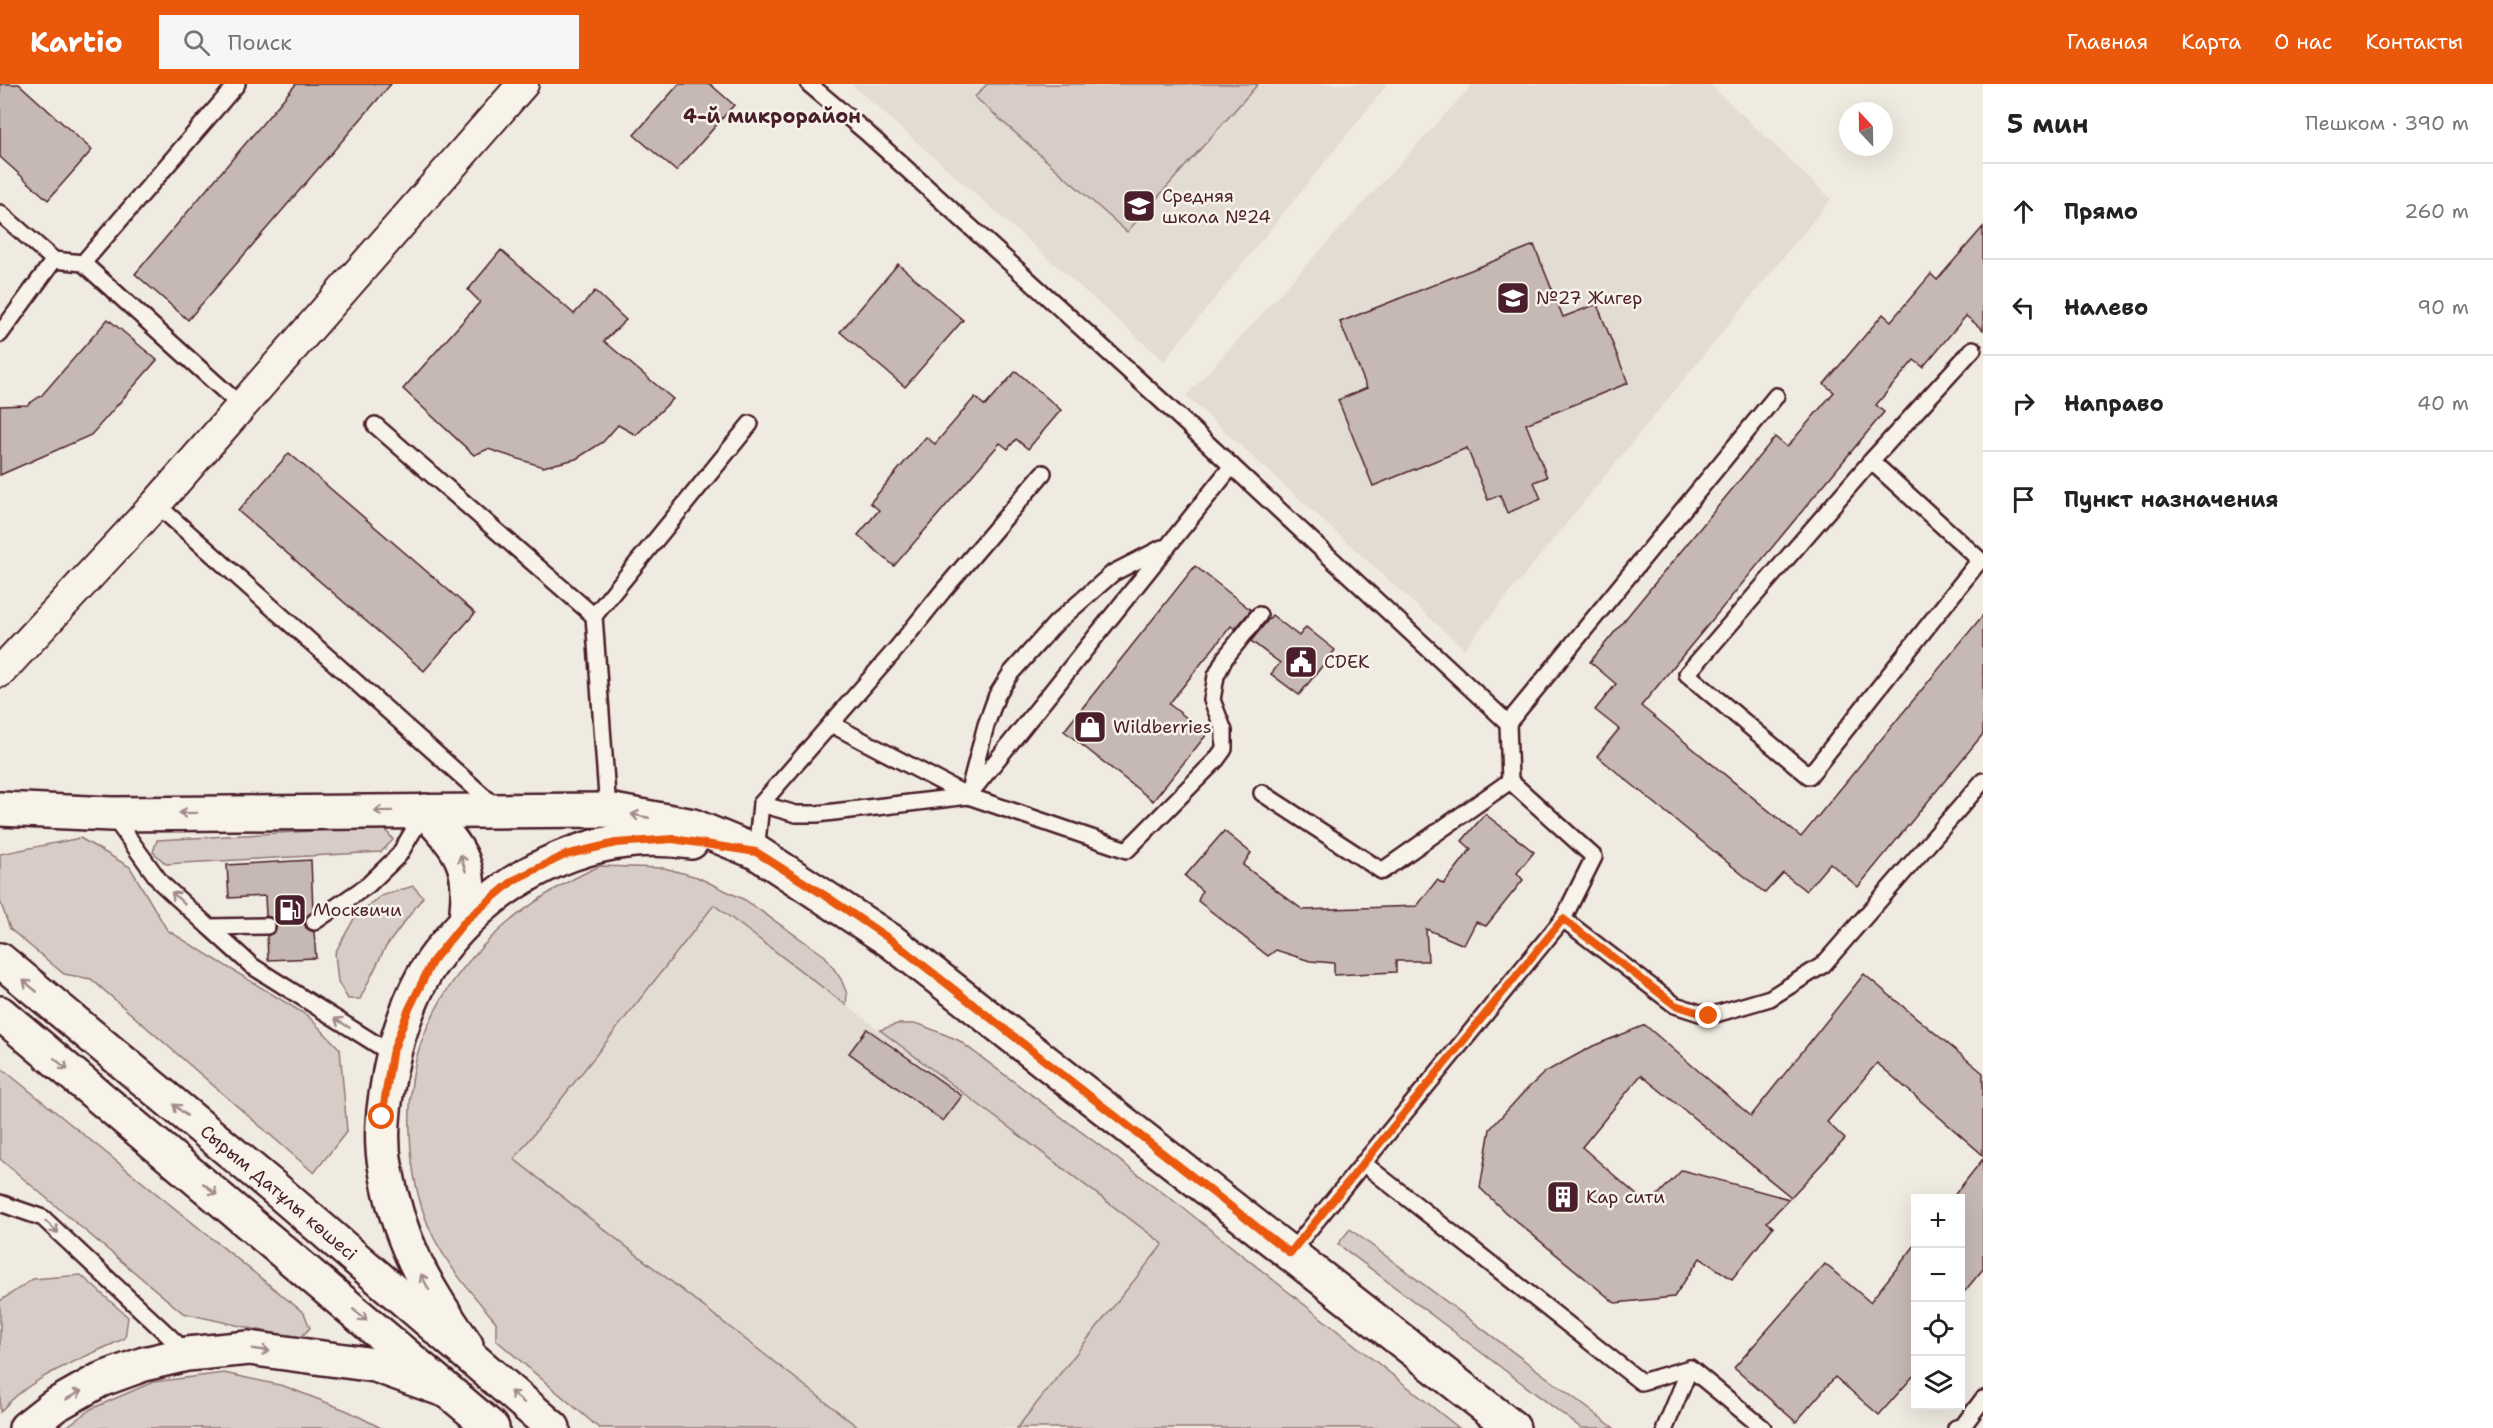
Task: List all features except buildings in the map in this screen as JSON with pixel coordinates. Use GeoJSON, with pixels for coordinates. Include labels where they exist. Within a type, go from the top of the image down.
{"type":"FeatureCollection","features":[{"type":"Feature","properties":{"kind":"main road"},"geometry":{"type":"LineString","coordinates":[[0,809],[112,814],[608,810],[693,826],[756,852],[891,940],[1513,1428]]}},
{"type":"Feature","properties":{"kind":"main road"},"geometry":{"type":"LineString","coordinates":[[425,811],[456,845],[465,862],[469,891],[466,920]]}},
{"type":"Feature","properties":{"kind":"main road"},"geometry":{"type":"LineString","coordinates":[[480,1366],[436,1303],[403,1238],[385,1164],[382,1117],[392,1054],[408,1011],[432,962],[466,920],[514,880],[565,855],[616,843],[673,839],[756,852]]}},
{"type":"Feature","properties":{"kind":"main road","name":"Сырым Датұлы көшесі"},"geometry":{"type":"LineString","coordinates":[[0,960],[273,1187],[553,1428]]}},
{"type":"Feature","properties":{"kind":"main road"},"geometry":{"type":"LineString","coordinates":[[0,1013],[455,1394],[492,1428]]}},
{"type":"Feature","properties":{"kind":"main road"},"geometry":{"type":"LineString","coordinates":[[26,1428],[54,1406],[100,1380],[144,1364],[188,1354],[249,1348],[375,1365],[455,1394]]}},
{"type":"Feature","properties":{"kind":"street"},"geometry":{"type":"LineString","coordinates":[[0,672],[156,504],[523,84]]}},
{"type":"Feature","properties":{"kind":"lane"},"geometry":{"type":"LineString","coordinates":[[83,263],[237,84]]}},
{"type":"Feature","properties":{"kind":"lane"},"geometry":{"type":"LineString","coordinates":[[809,84],[876,141],[1232,466],[1508,723]]}},
{"type":"Feature","properties":{"kind":"lane"},"geometry":{"type":"LineString","coordinates":[[0,213],[54,260],[83,263],[242,406]]}},
{"type":"Feature","properties":{"kind":"lane"},"geometry":{"type":"LineString","coordinates":[[0,334],[54,260]]}},
{"type":"Feature","properties":{"kind":"lane"},"geometry":{"type":"LineString","coordinates":[[1871,461],[1982,559],[1809,776],[1687,674],[1871,461],[1973,349]]}},
{"type":"Feature","properties":{"kind":"lane"},"geometry":{"type":"LineString","coordinates":[[1290,1253],[1563,919],[1594,857],[1510,781],[1508,723],[1776,396]]}},
{"type":"Feature","properties":{"kind":"lane"},"geometry":{"type":"LineString","coordinates":[[608,810],[594,616],[750,424]]}},
{"type":"Feature","properties":{"kind":"lane"},"geometry":{"type":"LineString","coordinates":[[375,425],[594,616]]}},
{"type":"Feature","properties":{"kind":"lane"},"geometry":{"type":"LineString","coordinates":[[761,804],[796,814],[817,814],[968,796],[1232,466]]}},
{"type":"Feature","properties":{"kind":"lane"},"geometry":{"type":"LineString","coordinates":[[756,852],[761,804],[1043,473]]}},
{"type":"Feature","properties":{"kind":"lane"},"geometry":{"type":"LineString","coordinates":[[156,504],[499,810]]}},
{"type":"Feature","properties":{"kind":"lane"},"geometry":{"type":"LineString","coordinates":[[968,796],[986,725],[997,695],[1011,674],[1056,623],[1113,573],[1166,546]]}},
{"type":"Feature","properties":{"kind":"lane"},"geometry":{"type":"LineString","coordinates":[[831,724],[968,796],[1126,850],[1216,760],[1224,748],[1224,731],[1212,700],[1216,676],[1225,658],[1259,615]]}},
{"type":"Feature","properties":{"kind":"lane"},"geometry":{"type":"LineString","coordinates":[[1262,793],[1382,871],[1510,781]]}},
{"type":"Feature","properties":{"kind":"lane"},"geometry":{"type":"LineString","coordinates":[[1563,919],[1675,1005],[1709,1016],[1770,998],[1823,965],[1983,782]]}},
{"type":"Feature","properties":{"kind":"lane"},"geometry":{"type":"LineString","coordinates":[[314,922],[368,885],[399,855],[425,811]]}},
{"type":"Feature","properties":{"kind":"lane"},"geometry":{"type":"LineString","coordinates":[[112,814],[161,883],[252,966],[392,1054]]}},
{"type":"Feature","properties":{"kind":"lane"},"geometry":{"type":"LineString","coordinates":[[209,927],[267,926]]}},
{"type":"Feature","properties":{"kind":"lane"},"geometry":{"type":"LineString","coordinates":[[1363,1163],[1641,1382],[1690,1368]]}},
{"type":"Feature","properties":{"kind":"lane"},"geometry":{"type":"LineString","coordinates":[[0,1203],[43,1218],[188,1354]]}},
{"type":"Feature","properties":{"kind":"lane"},"geometry":{"type":"LineString","coordinates":[[1665,1428],[1690,1368]]}},
{"type":"Feature","properties":{"kind":"lane"},"geometry":{"type":"LineString","coordinates":[[1690,1368],[1763,1428]]}},
{"type":"Feature","properties":{"kind":"lane"},"geometry":{"type":"LineString","coordinates":[[1956,1428],[1963,1426],[1983,1399]]}},
{"type":"Feature","properties":{"kind":"shaded area","name":"Средняя школа №24"},"geometry":{"type":"Polygon","coordinates":[[[851,84],[1388,84],[1164,361],[851,84]]]}},
{"type":"Feature","properties":{"kind":"shaded area"},"geometry":{"type":"Polygon","coordinates":[[[987,84],[1258,84],[1127,232],[975,97],[987,84]]]}},
{"type":"Feature","properties":{"kind":"shaded area","name":"№27 Жигер"},"geometry":{"type":"Polygon","coordinates":[[[1473,84],[1710,84],[1831,199],[1464,649],[1186,396],[1473,84]]]}},
{"type":"Feature","properties":{"kind":"shaded area"},"geometry":{"type":"Polygon","coordinates":[[[384,827],[393,840],[381,852],[166,864],[153,852],[157,840],[384,827]]]}},
{"type":"Feature","properties":{"kind":"shaded area"},"geometry":{"type":"Polygon","coordinates":[[[80,838],[130,867],[167,930],[308,1016],[340,1049],[347,1131],[314,1173],[91,979],[64,974],[10,929],[0,901],[0,854],[80,838]]]}},
{"type":"Feature","properties":{"kind":"shaded area"},"geometry":{"type":"Polygon","coordinates":[[[600,866],[664,868],[697,877],[745,900],[825,956],[841,979],[847,994],[846,1005],[714,905],[514,1159],[859,1428],[599,1428],[496,1340],[496,1322],[455,1271],[428,1226],[416,1187],[410,1121],[411,1087],[415,1065],[421,1043],[434,1013],[450,986],[493,936],[544,896],[600,866]]]}},
{"type":"Feature","properties":{"kind":"shaded area"},"geometry":{"type":"Polygon","coordinates":[[[413,886],[423,897],[385,948],[360,999],[348,999],[338,982],[335,953],[355,917],[381,896],[413,886]]]}},
{"type":"Feature","properties":{"kind":"shaded area"},"geometry":{"type":"Polygon","coordinates":[[[714,905],[1163,1244],[1017,1428],[859,1428],[513,1159],[714,905]]]}},
{"type":"Feature","properties":{"kind":"shaded area"},"geometry":{"type":"Polygon","coordinates":[[[897,1024],[919,1024],[958,1040],[1182,1207],[1459,1428],[1017,1428],[1163,1244],[880,1030],[897,1024]]]}},
{"type":"Feature","properties":{"kind":"shaded area"},"geometry":{"type":"Polygon","coordinates":[[[0,1067],[304,1313],[310,1328],[299,1339],[183,1313],[0,1159],[0,1067]]]}},
{"type":"Feature","properties":{"kind":"shaded area"},"geometry":{"type":"Polygon","coordinates":[[[1350,1229],[1614,1428],[1581,1428],[1338,1244],[1350,1229]]]}},
{"type":"Feature","properties":{"kind":"shaded area"},"geometry":{"type":"Polygon","coordinates":[[[81,1275],[128,1317],[125,1338],[42,1378],[13,1399],[0,1412],[0,1301],[33,1279],[81,1275]]]}},
{"type":"Feature","properties":{"kind":"shaded area"},"geometry":{"type":"Polygon","coordinates":[[[224,1373],[284,1386],[348,1411],[381,1428],[65,1428],[91,1409],[153,1382],[224,1373]]]}},
{"type":"Feature","properties":{"kind":"place","name":"Средняя школа №24"},"geometry":{"type":"Point","coordinates":[1139,206]}},
{"type":"Feature","properties":{"kind":"place","name":"№27 Жигер"},"geometry":{"type":"Point","coordinates":[1513,298]}},
{"type":"Feature","properties":{"kind":"place","name":"CDEK"},"geometry":{"type":"Point","coordinates":[1301,662]}},
{"type":"Feature","properties":{"kind":"place","name":"Wildberries"},"geometry":{"type":"Point","coordinates":[1090,727]}},
{"type":"Feature","properties":{"kind":"place","name":"Москвичи"},"geometry":{"type":"Point","coordinates":[290,910]}},
{"type":"Feature","properties":{"kind":"place","name":"Кар сити"},"geometry":{"type":"Point","coordinates":[1563,1197]}},
{"type":"Feature","properties":{"kind":"district","name":"4-й микрорайон"},"geometry":{"type":"Point","coordinates":[772,116]}},
{"type":"Feature","properties":{"kind":"route"},"geometry":{"type":"LineString","coordinates":[[382,1117],[392,1054],[408,1011],[432,962],[466,920],[514,880],[565,855],[616,843],[673,839],[756,852],[891,940],[1290,1253],[1563,919],[1675,1005],[1709,1016]]}}]}
